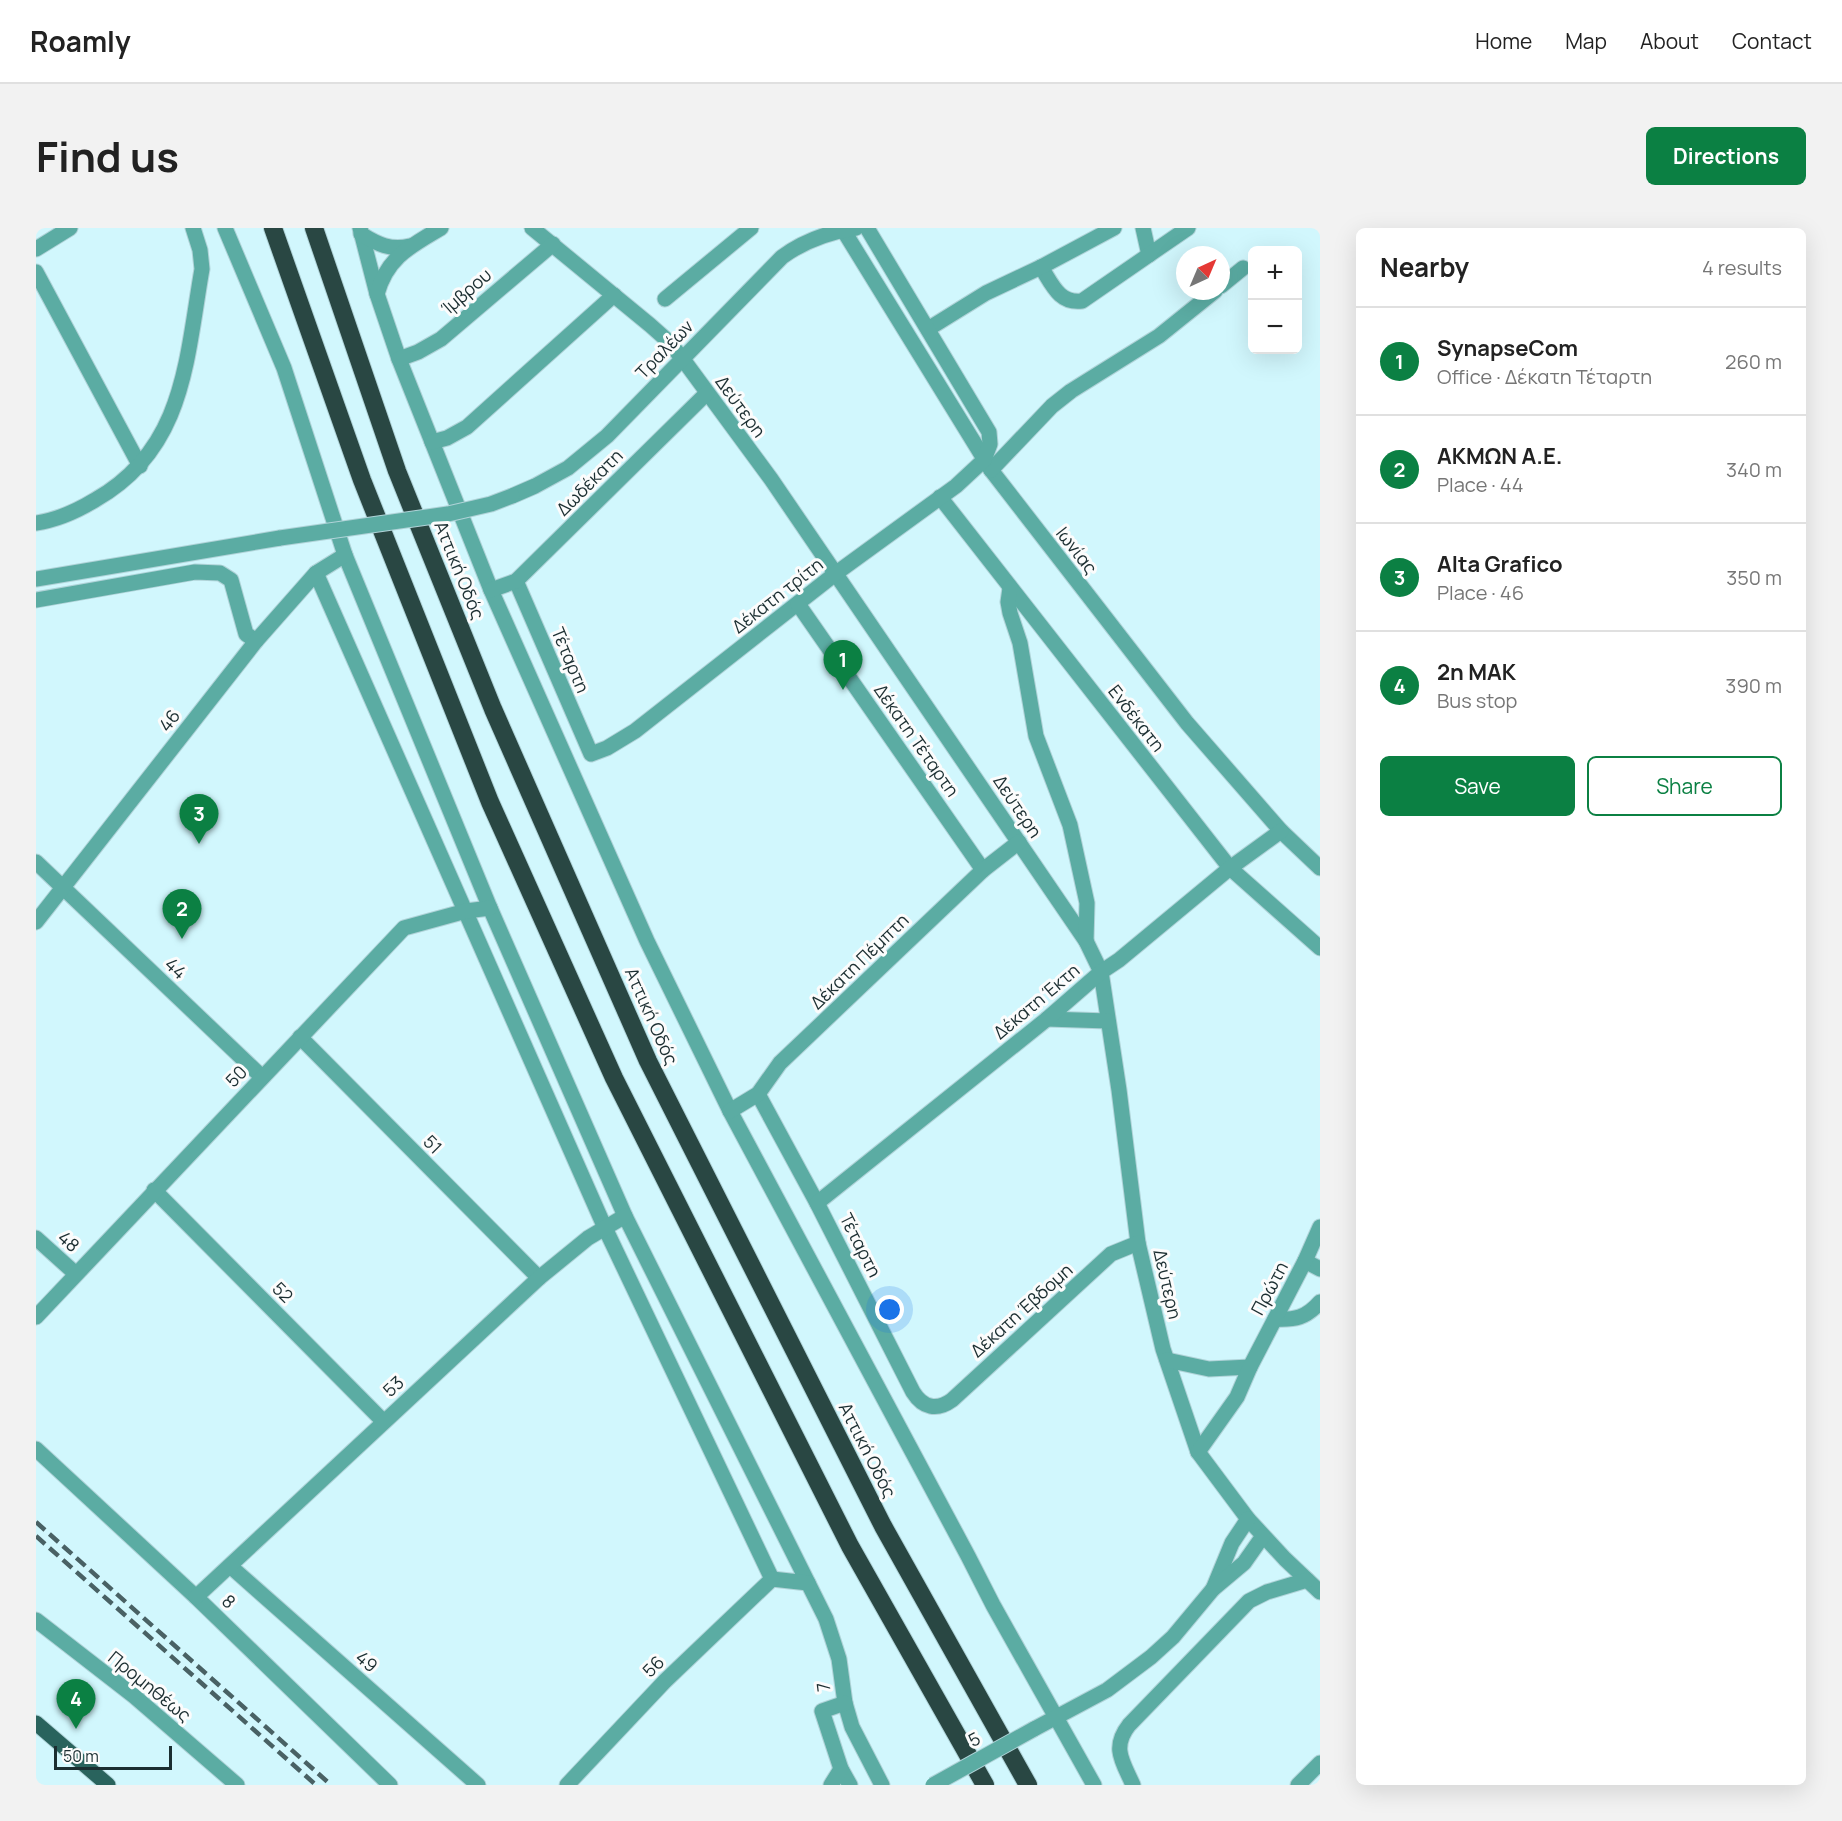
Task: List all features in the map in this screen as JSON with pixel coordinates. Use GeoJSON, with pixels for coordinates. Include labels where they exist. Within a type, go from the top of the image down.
{"type":"FeatureCollection","features":[{"type":"Feature","properties":{"kind":"highway"},"geometry":{"type":"LineString","coordinates":[[273,228],[362,480],[490,802],[614,1078],[850,1546],[985,1785]]}},
{"type":"Feature","properties":{"kind":"highway","name":"Αττική Οδός"},"geometry":{"type":"LineString","coordinates":[[315,228],[406,493],[493,709],[648,1061],[883,1526],[1028,1785]]}},
{"type":"Feature","properties":{"kind":"main road"},"geometry":{"type":"LineString","coordinates":[[37,1725],[108,1785]]}},
{"type":"Feature","properties":{"kind":"street"},"geometry":{"type":"LineString","coordinates":[[36,249],[70,228]]}},
{"type":"Feature","properties":{"kind":"street"},"geometry":{"type":"LineString","coordinates":[[36,523],[76,511],[121,484],[140,466],[158,441],[180,392],[201,269],[200,250],[193,228]]}},
{"type":"Feature","properties":{"kind":"street","name":"7"},"geometry":{"type":"LineString","coordinates":[[225,228],[284,368],[345,555],[490,908],[625,1216],[808,1583],[833,1638],[839,1659],[845,1703],[862,1749],[882,1785]]}},
{"type":"Feature","properties":{"kind":"street"},"geometry":{"type":"LineString","coordinates":[[377,294],[386,270],[412,245],[441,228]]}},
{"type":"Feature","properties":{"kind":"street","name":"Δεύτερη"},"geometry":{"type":"LineString","coordinates":[[532,228],[668,340],[682,358],[771,479],[1086,941],[1101,972],[1138,1243],[1167,1360],[1198,1452],[1248,1520],[1320,1592]]}},
{"type":"Feature","properties":{"kind":"street"},"geometry":{"type":"LineString","coordinates":[[665,299],[751,228]]}},
{"type":"Feature","properties":{"kind":"street"},"geometry":{"type":"LineString","coordinates":[[867,228],[989,432],[987,465]]}},
{"type":"Feature","properties":{"kind":"street"},"geometry":{"type":"LineString","coordinates":[[928,329],[986,293],[1114,228]]}},
{"type":"Feature","properties":{"kind":"street"},"geometry":{"type":"LineString","coordinates":[[1143,228],[1149,255]]}},
{"type":"Feature","properties":{"kind":"street"},"geometry":{"type":"LineString","coordinates":[[1041,267],[1059,294],[1067,301],[1082,302],[1188,228]]}},
{"type":"Feature","properties":{"kind":"street","name":"Τραλέων"},"geometry":{"type":"LineString","coordinates":[[36,579],[280,538],[448,514],[491,504],[512,496],[550,478],[587,453],[626,417],[782,257],[798,245],[819,236],[847,229]]}},
{"type":"Feature","properties":{"kind":"street","name":"Ιωνίας"},"geometry":{"type":"LineString","coordinates":[[847,229],[987,465],[1187,723],[1281,831],[1320,868]]}},
{"type":"Feature","properties":{"kind":"street"},"geometry":{"type":"LineString","coordinates":[[360,231],[393,248],[412,245]]}},
{"type":"Feature","properties":{"kind":"street"},"geometry":{"type":"LineString","coordinates":[[360,231],[377,294],[399,359],[491,590],[647,941],[730,1111],[993,1605],[1094,1785]]}},
{"type":"Feature","properties":{"kind":"street","name":"Ίμβρου"},"geometry":{"type":"LineString","coordinates":[[399,359],[418,352],[441,339],[552,244]]}},
{"type":"Feature","properties":{"kind":"street"},"geometry":{"type":"LineString","coordinates":[[1230,279],[1243,268]]}},
{"type":"Feature","properties":{"kind":"street"},"geometry":{"type":"LineString","coordinates":[[36,272],[140,466]]}},
{"type":"Feature","properties":{"kind":"street"},"geometry":{"type":"LineString","coordinates":[[432,442],[447,438],[467,427],[614,295]]}},
{"type":"Feature","properties":{"kind":"street","name":"Δέκατη τρίτη"},"geometry":{"type":"LineString","coordinates":[[591,754],[635,730],[835,574],[987,465],[1071,391],[1159,336],[1204,300]]}},
{"type":"Feature","properties":{"kind":"street","name":"Δωδέκατη"},"geometry":{"type":"LineString","coordinates":[[491,590],[516,581],[707,393]]}},
{"type":"Feature","properties":{"kind":"street","name":"Ενδέκατη"},"geometry":{"type":"LineString","coordinates":[[940,497],[1230,868],[1320,948]]}},
{"type":"Feature","properties":{"kind":"street","name":"46"},"geometry":{"type":"LineString","coordinates":[[36,922],[255,641],[316,573],[345,555]]}},
{"type":"Feature","properties":{"kind":"street"},"geometry":{"type":"LineString","coordinates":[[36,600],[195,572],[220,573],[231,580],[246,634],[255,641]]}},
{"type":"Feature","properties":{"kind":"street"},"geometry":{"type":"LineString","coordinates":[[316,573],[605,1228],[772,1579],[808,1583]]}},
{"type":"Feature","properties":{"kind":"street","name":"Τέταρτη"},"geometry":{"type":"LineString","coordinates":[[516,581],[591,754]]}},
{"type":"Feature","properties":{"kind":"street"},"geometry":{"type":"LineString","coordinates":[[1010,588],[1008,602],[1020,643],[1036,736],[1070,825],[1087,903],[1086,941]]}},
{"type":"Feature","properties":{"kind":"street","name":"Δέκατη Τέταρτη"},"geometry":{"type":"LineString","coordinates":[[798,604],[983,870]]}},
{"type":"Feature","properties":{"kind":"street","name":"Δέκατη Έκτη"},"geometry":{"type":"LineString","coordinates":[[817,1203],[1047,1019],[1101,972],[1119,960],[1230,868],[1281,831]]}},
{"type":"Feature","properties":{"kind":"street","name":"Δέκατη Πέμπτη"},"geometry":{"type":"LineString","coordinates":[[730,1111],[758,1094],[780,1064],[983,870],[1019,842]]}},
{"type":"Feature","properties":{"kind":"street","name":"44"},"geometry":{"type":"LineString","coordinates":[[36,862],[262,1077]]}},
{"type":"Feature","properties":{"kind":"street","name":"50"},"geometry":{"type":"LineString","coordinates":[[36,1317],[404,928],[466,911],[490,908]]}},
{"type":"Feature","properties":{"kind":"street"},"geometry":{"type":"LineString","coordinates":[[1047,1019],[1108,1021]]}},
{"type":"Feature","properties":{"kind":"street","name":"51"},"geometry":{"type":"LineString","coordinates":[[300,1037],[538,1278]]}},
{"type":"Feature","properties":{"kind":"street","name":"Τέταρτη"},"geometry":{"type":"LineString","coordinates":[[758,1094],[817,1203],[913,1392],[918,1400],[932,1407]]}},
{"type":"Feature","properties":{"kind":"street","name":"52"},"geometry":{"type":"LineString","coordinates":[[154,1190],[383,1421]]}},
{"type":"Feature","properties":{"kind":"street","name":"53"},"geometry":{"type":"LineString","coordinates":[[196,1597],[538,1278],[588,1238],[625,1216]]}},
{"type":"Feature","properties":{"kind":"street","name":"Πρώτη"},"geometry":{"type":"LineString","coordinates":[[1198,1452],[1237,1397],[1320,1227]]}},
{"type":"Feature","properties":{"kind":"street","name":"48"},"geometry":{"type":"LineString","coordinates":[[36,1238],[76,1274]]}},
{"type":"Feature","properties":{"kind":"street","name":"Δέκατη Έβδομη"},"geometry":{"type":"LineString","coordinates":[[932,1407],[945,1405],[952,1400],[1111,1254],[1138,1243]]}},
{"type":"Feature","properties":{"kind":"street"},"geometry":{"type":"LineString","coordinates":[[1305,1261],[1320,1269]]}},
{"type":"Feature","properties":{"kind":"street"},"geometry":{"type":"LineString","coordinates":[[1275,1319],[1293,1320],[1303,1317],[1320,1302]]}},
{"type":"Feature","properties":{"kind":"street"},"geometry":{"type":"LineString","coordinates":[[1167,1360],[1209,1369],[1250,1367]]}},
{"type":"Feature","properties":{"kind":"street","name":"8"},"geometry":{"type":"LineString","coordinates":[[36,1449],[196,1597],[390,1785]]}},
{"type":"Feature","properties":{"kind":"street"},"geometry":{"type":"LineString","coordinates":[[1213,1589],[1232,1543],[1248,1520]]}},
{"type":"Feature","properties":{"kind":"street"},"geometry":{"type":"LineString","coordinates":[[1056,1717],[1107,1690],[1151,1657],[1173,1637],[1213,1589],[1244,1563],[1263,1536]]}},
{"type":"Feature","properties":{"kind":"street","name":"49"},"geometry":{"type":"LineString","coordinates":[[230,1566],[478,1785]]}},
{"type":"Feature","properties":{"kind":"street","name":"56"},"geometry":{"type":"LineString","coordinates":[[567,1785],[665,1681],[772,1579]]}},
{"type":"Feature","properties":{"kind":"street"},"geometry":{"type":"LineString","coordinates":[[1133,1785],[1119,1754],[1118,1746],[1129,1725],[1248,1601],[1266,1592],[1307,1580]]}},
{"type":"Feature","properties":{"kind":"street","name":"Προμηθέως"},"geometry":{"type":"LineString","coordinates":[[36,1620],[134,1696],[230,1783]]}},
{"type":"Feature","properties":{"kind":"street"},"geometry":{"type":"LineString","coordinates":[[845,1703],[822,1711],[841,1769],[850,1785]]}},
{"type":"Feature","properties":{"kind":"street","name":"5"},"geometry":{"type":"LineString","coordinates":[[933,1785],[1056,1717]]}},
{"type":"Feature","properties":{"kind":"street"},"geometry":{"type":"LineString","coordinates":[[1298,1785],[1320,1763]]}},
{"type":"Feature","properties":{"kind":"street"},"geometry":{"type":"LineString","coordinates":[[831,1785],[841,1769]]}},
{"type":"Feature","properties":{"kind":"railway"},"geometry":{"type":"LineString","coordinates":[[36,1522],[331,1785]]}},
{"type":"Feature","properties":{"kind":"railway"},"geometry":{"type":"LineString","coordinates":[[36,1536],[316,1785]]}},
{"type":"Feature","properties":{"kind":"place","name":"SynapseCom"},"geometry":{"type":"Point","coordinates":[843,690]}},
{"type":"Feature","properties":{"kind":"place","name":"Alta Grafico"},"geometry":{"type":"Point","coordinates":[199,844]}},
{"type":"Feature","properties":{"kind":"place","name":"ΑΚΜΩΝ Α.Ε."},"geometry":{"type":"Point","coordinates":[182,939]}},
{"type":"Feature","properties":{"kind":"place","name":"2η ΜΑΚ"},"geometry":{"type":"Point","coordinates":[76,1729]}}]}
